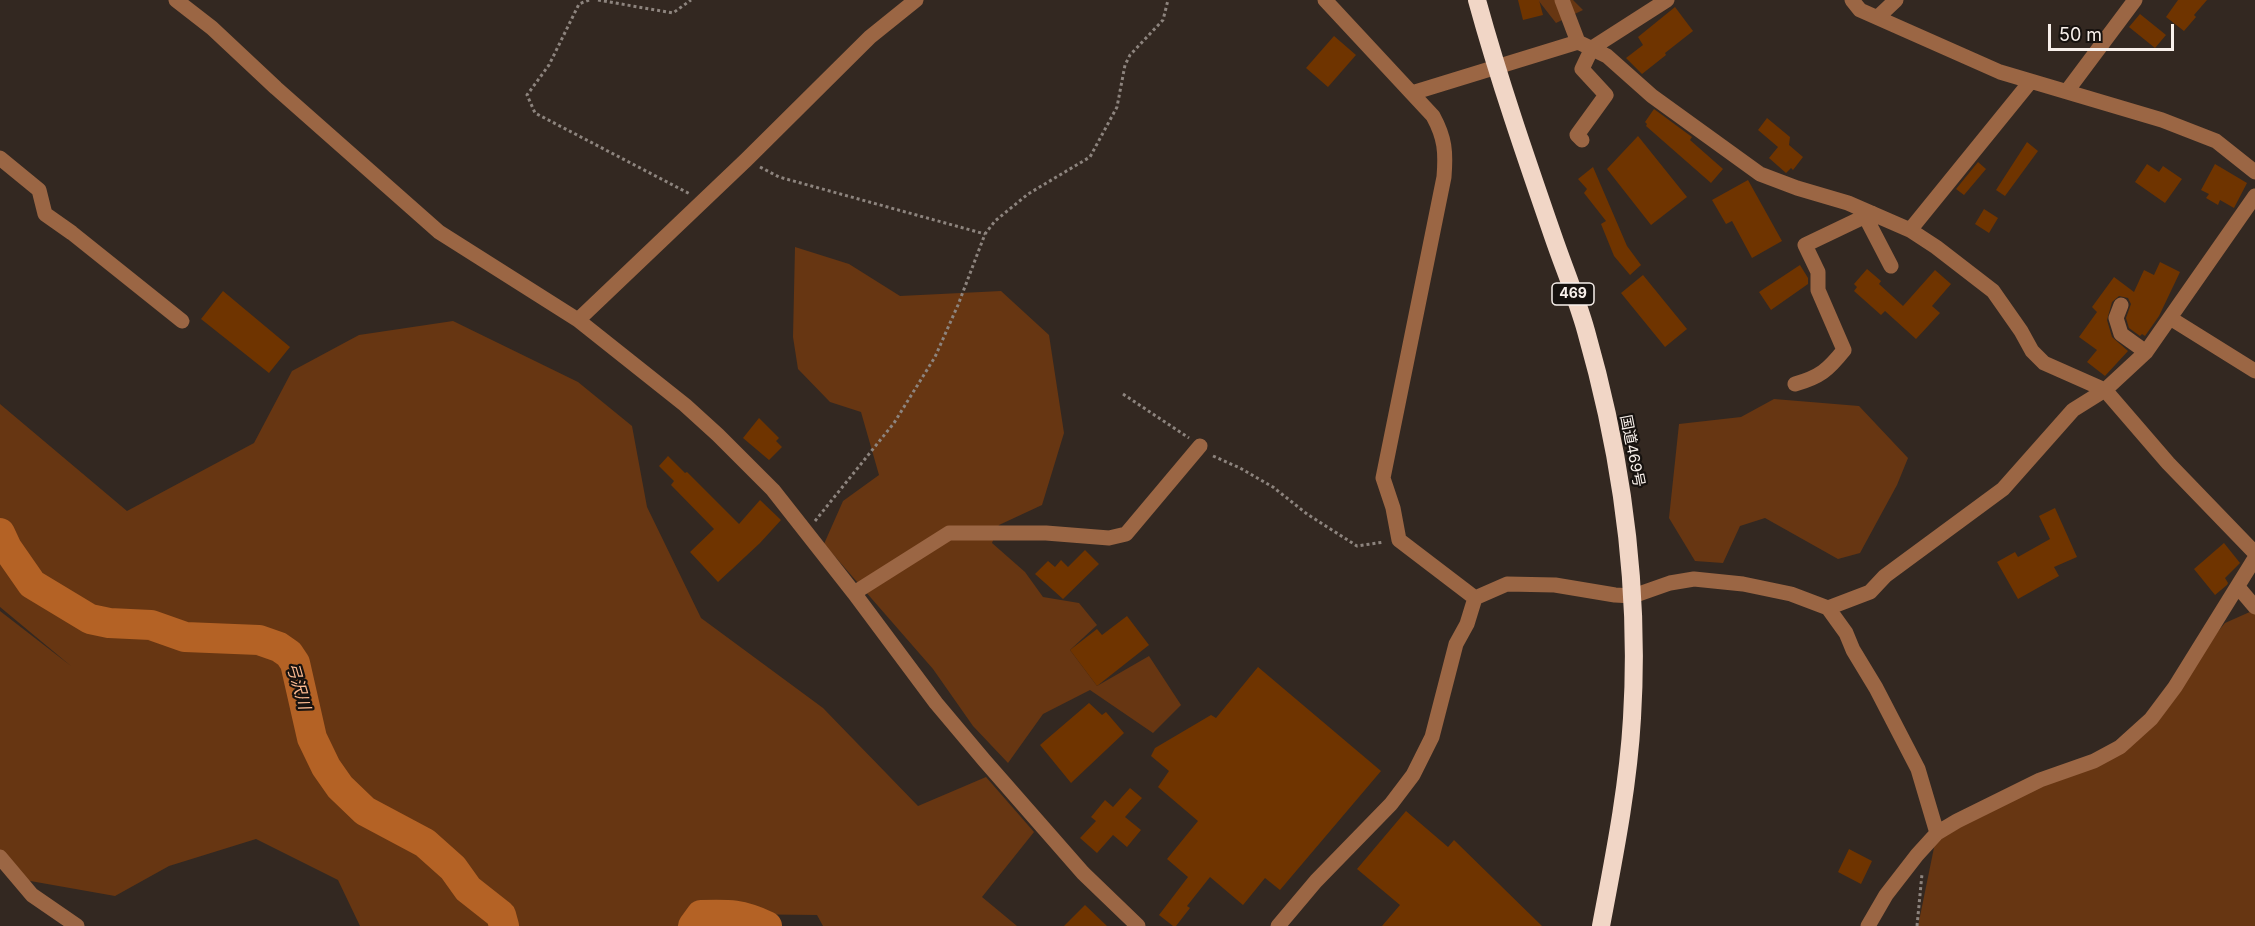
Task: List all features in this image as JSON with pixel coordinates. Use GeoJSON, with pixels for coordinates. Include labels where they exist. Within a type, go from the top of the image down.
{"type":"FeatureCollection","features":[{"type":"Feature","properties":{"kind":"highway","name":"国道469号"},"geometry":{"type":"LineString","coordinates":[[1477,0],[1496,68],[1586,330],[1611,431],[1625,510],[1634,596],[1632,719],[1620,824],[1601,926]]}},
{"type":"Feature","properties":{"kind":"street"},"geometry":{"type":"LineString","coordinates":[[176,0],[212,28],[276,88],[439,232],[578,320],[685,405],[718,435],[772,490],[807,532],[936,703],[984,760],[1083,873],[1138,926]]}},
{"type":"Feature","properties":{"kind":"street"},"geometry":{"type":"LineString","coordinates":[[578,320],[704,201],[870,37],[915,0]]}},
{"type":"Feature","properties":{"kind":"street"},"geometry":{"type":"LineString","coordinates":[[1325,0],[1413,93],[1433,116],[1442,134],[1446,154],[1444,177],[1383,478],[1393,508],[1399,540],[1474,598]]}},
{"type":"Feature","properties":{"kind":"street"},"geometry":{"type":"LineString","coordinates":[[1562,0],[1585,45],[1582,69],[1606,95],[1576,135],[1582,140]]}},
{"type":"Feature","properties":{"kind":"street"},"geometry":{"type":"LineString","coordinates":[[1413,93],[1585,45],[1667,0]]}},
{"type":"Feature","properties":{"kind":"street"},"geometry":{"type":"LineString","coordinates":[[1852,0],[1860,10],[2000,72],[2162,120],[2216,141],[2255,172]]}},
{"type":"Feature","properties":{"kind":"street"},"geometry":{"type":"LineString","coordinates":[[1878,17],[1896,0]]}},
{"type":"Feature","properties":{"kind":"street"},"geometry":{"type":"LineString","coordinates":[[2067,91],[2135,0]]}},
{"type":"Feature","properties":{"kind":"street"},"geometry":{"type":"LineString","coordinates":[[1585,45],[1607,56],[1652,96],[1760,174],[1848,203],[1869,215],[1910,230],[1936,247],[1993,291],[2032,351],[2044,363],[2105,390],[2168,463],[2255,553]]}},
{"type":"Feature","properties":{"kind":"street"},"geometry":{"type":"LineString","coordinates":[[1910,230],[2031,81]]}},
{"type":"Feature","properties":{"kind":"street"},"geometry":{"type":"LineString","coordinates":[[0,158],[39,190],[45,214],[182,321]]}},
{"type":"Feature","properties":{"kind":"street"},"geometry":{"type":"LineString","coordinates":[[1828,608],[1870,592],[1885,576],[2003,489],[2073,410],[2105,390],[2146,352],[2255,196]]}},
{"type":"Feature","properties":{"kind":"street"},"geometry":{"type":"LineString","coordinates":[[1869,215],[1891,266]]}},
{"type":"Feature","properties":{"kind":"street"},"geometry":{"type":"LineString","coordinates":[[1796,384],[1816,378],[1844,350],[1818,290],[1818,272],[1805,245],[1869,215]]}},
{"type":"Feature","properties":{"kind":"street"},"geometry":{"type":"LineString","coordinates":[[2121,305],[2116,318],[2121,334],[2146,352]]}},
{"type":"Feature","properties":{"kind":"street"},"geometry":{"type":"LineString","coordinates":[[2170,318],[2255,370]]}},
{"type":"Feature","properties":{"kind":"street"},"geometry":{"type":"LineString","coordinates":[[854,593],[949,533],[1046,533],[1109,538],[1126,534],[1200,446]]}},
{"type":"Feature","properties":{"kind":"street"},"geometry":{"type":"LineString","coordinates":[[1868,926],[1886,895],[1917,855],[1938,833],[1957,820],[2040,780],[2094,761],[2120,747],[2151,719],[2175,687],[2255,558]]}},
{"type":"Feature","properties":{"kind":"street"},"geometry":{"type":"LineString","coordinates":[[1474,598],[1507,584],[1554,585],[1634,596],[1670,583],[1694,579],[1743,584],[1791,594],[1828,608],[1846,633],[1852,650],[1876,688],[1918,769],[1938,833]]}},
{"type":"Feature","properties":{"kind":"street"},"geometry":{"type":"LineString","coordinates":[[2238,587],[2255,607]]}},
{"type":"Feature","properties":{"kind":"street"},"geometry":{"type":"LineString","coordinates":[[1278,926],[1316,881],[1391,804],[1413,775],[1432,737],[1456,644],[1467,624],[1474,598]]}},
{"type":"Feature","properties":{"kind":"street"},"geometry":{"type":"LineString","coordinates":[[0,857],[32,895],[77,926]]}},
{"type":"Feature","properties":{"kind":"path"},"geometry":{"type":"LineString","coordinates":[[589,0],[579,4],[549,65],[527,95],[535,113],[704,201]]}},
{"type":"Feature","properties":{"kind":"path"},"geometry":{"type":"LineString","coordinates":[[598,0],[673,13],[691,0]]}},
{"type":"Feature","properties":{"kind":"path"},"geometry":{"type":"LineString","coordinates":[[807,532],[894,423],[935,357],[986,234],[995,221],[1028,194],[1090,157],[1117,107],[1125,65],[1130,55],[1163,20],[1168,0]]}},
{"type":"Feature","properties":{"kind":"path"},"geometry":{"type":"LineString","coordinates":[[746,160],[779,177],[986,234]]}},
{"type":"Feature","properties":{"kind":"path"},"geometry":{"type":"LineString","coordinates":[[1123,394],[1200,446],[1204,452],[1240,468],[1273,487],[1306,514],[1357,546],[1399,540]]}},
{"type":"Feature","properties":{"kind":"shaded area"},"geometry":{"type":"Polygon","coordinates":[[[1538,0],[1573,0],[1583,10],[1556,23],[1538,0]]]}},
{"type":"Feature","properties":{"kind":"shaded area"},"geometry":{"type":"Polygon","coordinates":[[[795,247],[849,264],[900,296],[1001,291],[1049,335],[1064,433],[1042,505],[999,525],[992,543],[1025,572],[1043,597],[1079,603],[1097,625],[1070,650],[1097,686],[1149,656],[1181,705],[1153,733],[1090,690],[1043,714],[1008,763],[973,726],[933,669],[824,544],[843,501],[879,475],[861,412],[830,402],[798,369],[793,337],[795,247]]]}},
{"type":"Feature","properties":{"kind":"shaded area"},"geometry":{"type":"Polygon","coordinates":[[[453,321],[578,382],[632,426],[647,507],[701,618],[823,708],[918,806],[986,777],[1034,832],[982,897],[1017,926],[823,926],[817,915],[725,914],[721,926],[360,926],[338,880],[256,839],[169,866],[115,896],[19,879],[0,861],[0,611],[71,666],[0,607],[0,404],[127,511],[254,443],[292,371],[359,335],[453,321]]]}},
{"type":"Feature","properties":{"kind":"shaded area"},"geometry":{"type":"Polygon","coordinates":[[[1774,399],[1859,406],[1908,458],[1897,485],[1860,553],[1838,559],[1765,518],[1740,526],[1723,563],[1695,561],[1669,518],[1679,424],[1741,417],[1774,399]]]}},
{"type":"Feature","properties":{"kind":"shaded area"},"geometry":{"type":"Polygon","coordinates":[[[2252,611],[2255,614],[2255,926],[1918,926],[1937,833],[2120,747],[2225,623],[2252,611]]]}},
{"type":"Feature","properties":{"kind":"building"},"geometry":{"type":"Polygon","coordinates":[[[1518,0],[1539,0],[1543,15],[1523,20],[1518,0]]]}},
{"type":"Feature","properties":{"kind":"building"},"geometry":{"type":"Polygon","coordinates":[[[2178,0],[2207,0],[2184,31],[2166,17],[2178,0]]]}},
{"type":"Feature","properties":{"kind":"building"},"geometry":{"type":"Polygon","coordinates":[[[1675,7],[1693,31],[1642,74],[1626,58],[1643,45],[1638,37],[1675,7]]]}},
{"type":"Feature","properties":{"kind":"building"},"geometry":{"type":"Polygon","coordinates":[[[2140,14],[2166,35],[2155,48],[2129,27],[2140,14]]]}},
{"type":"Feature","properties":{"kind":"building"},"geometry":{"type":"Polygon","coordinates":[[[1334,36],[1356,55],[1328,87],[1306,68],[1334,36]]]}},
{"type":"Feature","properties":{"kind":"building"},"geometry":{"type":"Polygon","coordinates":[[[1654,109],[1692,137],[1690,140],[1723,169],[1711,183],[1646,126],[1645,122],[1654,109]]]}},
{"type":"Feature","properties":{"kind":"building"},"geometry":{"type":"Polygon","coordinates":[[[1767,118],[1790,137],[1789,145],[1803,157],[1793,170],[1791,168],[1786,173],[1769,158],[1778,147],[1758,130],[1767,118]]]}},
{"type":"Feature","properties":{"kind":"building"},"geometry":{"type":"Polygon","coordinates":[[[1638,136],[1687,197],[1651,225],[1607,169],[1638,136]]]}},
{"type":"Feature","properties":{"kind":"building"},"geometry":{"type":"Polygon","coordinates":[[[2027,142],[2038,151],[2005,196],[1996,190],[2027,142]]]}},
{"type":"Feature","properties":{"kind":"building"},"geometry":{"type":"Polygon","coordinates":[[[1978,162],[1986,169],[1964,195],[1956,189],[1978,162]]]}},
{"type":"Feature","properties":{"kind":"building"},"geometry":{"type":"Polygon","coordinates":[[[2147,164],[2159,172],[2163,166],[2182,179],[2165,203],[2135,182],[2147,164]]]}},
{"type":"Feature","properties":{"kind":"building"},"geometry":{"type":"Polygon","coordinates":[[[2215,164],[2247,183],[2234,208],[2220,200],[2218,205],[2206,198],[2209,194],[2201,190],[2215,164]]]}},
{"type":"Feature","properties":{"kind":"building"},"geometry":{"type":"Polygon","coordinates":[[[1593,167],[1627,246],[1641,265],[1630,275],[1614,256],[1601,224],[1606,221],[1584,193],[1587,189],[1578,179],[1593,167]]]}},
{"type":"Feature","properties":{"kind":"building"},"geometry":{"type":"Polygon","coordinates":[[[1748,180],[1782,241],[1752,258],[1732,221],[1726,224],[1712,200],[1748,180]]]}},
{"type":"Feature","properties":{"kind":"building"},"geometry":{"type":"Polygon","coordinates":[[[1984,209],[1998,218],[1989,233],[1975,224],[1984,209]]]}},
{"type":"Feature","properties":{"kind":"building"},"geometry":{"type":"Polygon","coordinates":[[[2160,262],[2180,272],[2159,316],[2145,336],[2142,334],[2140,336],[2129,328],[2126,318],[2131,304],[2128,298],[2119,296],[2112,302],[2107,320],[2112,337],[2128,351],[2105,376],[2087,362],[2097,350],[2079,337],[2097,312],[2092,307],[2114,277],[2134,292],[2144,270],[2154,275],[2160,262]]]}},
{"type":"Feature","properties":{"kind":"building"},"geometry":{"type":"Polygon","coordinates":[[[1800,265],[1808,278],[1808,284],[1771,310],[1759,292],[1800,265]]]}},
{"type":"Feature","properties":{"kind":"building"},"geometry":{"type":"Polygon","coordinates":[[[1867,269],[1881,281],[1879,284],[1903,306],[1935,270],[1951,284],[1932,306],[1940,313],[1916,339],[1885,311],[1881,315],[1854,291],[1857,287],[1854,284],[1867,269]]]}},
{"type":"Feature","properties":{"kind":"building"},"geometry":{"type":"Polygon","coordinates":[[[1643,275],[1687,329],[1665,347],[1621,293],[1643,275]]]}},
{"type":"Feature","properties":{"kind":"building"},"geometry":{"type":"Polygon","coordinates":[[[223,291],[290,347],[269,373],[201,319],[223,291]]]}},
{"type":"Feature","properties":{"kind":"building"},"geometry":{"type":"Polygon","coordinates":[[[759,418],[779,438],[776,441],[782,447],[769,460],[743,438],[759,418]]]}},
{"type":"Feature","properties":{"kind":"building"},"geometry":{"type":"Polygon","coordinates":[[[668,456],[739,524],[760,500],[781,520],[718,582],[690,552],[714,529],[671,485],[674,481],[659,466],[668,456]]]}},
{"type":"Feature","properties":{"kind":"building"},"geometry":{"type":"Polygon","coordinates":[[[2055,508],[2077,557],[2054,567],[2059,576],[2018,599],[1997,562],[2015,552],[2018,557],[2050,539],[2039,516],[2055,508]]]}},
{"type":"Feature","properties":{"kind":"building"},"geometry":{"type":"Polygon","coordinates":[[[2224,543],[2240,563],[2225,578],[2227,585],[2215,595],[2194,569],[2224,543]]]}},
{"type":"Feature","properties":{"kind":"building"},"geometry":{"type":"Polygon","coordinates":[[[1085,550],[1099,564],[1063,599],[1035,574],[1048,561],[1055,567],[1061,560],[1068,567],[1085,550]]]}},
{"type":"Feature","properties":{"kind":"building"},"geometry":{"type":"Polygon","coordinates":[[[1127,616],[1149,645],[1097,686],[1070,650],[1097,629],[1102,635],[1127,616]]]}},
{"type":"Feature","properties":{"kind":"building"},"geometry":{"type":"Polygon","coordinates":[[[1258,667],[1381,771],[1280,890],[1265,878],[1243,905],[1210,877],[1187,906],[1190,908],[1176,926],[1173,926],[1159,915],[1188,877],[1167,859],[1198,821],[1158,787],[1169,771],[1151,756],[1155,748],[1211,715],[1216,718],[1258,667]]]}},
{"type":"Feature","properties":{"kind":"building"},"geometry":{"type":"Polygon","coordinates":[[[1089,703],[1102,715],[1106,712],[1124,733],[1071,783],[1040,745],[1089,703]]]}},
{"type":"Feature","properties":{"kind":"building"},"geometry":{"type":"Polygon","coordinates":[[[1130,788],[1142,798],[1125,817],[1141,830],[1127,847],[1113,835],[1097,853],[1080,838],[1096,821],[1091,817],[1105,800],[1113,807],[1130,788]]]}},
{"type":"Feature","properties":{"kind":"building"},"geometry":{"type":"Polygon","coordinates":[[[1406,811],[1448,847],[1454,840],[1542,926],[1382,926],[1400,905],[1357,869],[1406,811]]]}},
{"type":"Feature","properties":{"kind":"building"},"geometry":{"type":"Polygon","coordinates":[[[1849,849],[1872,861],[1861,884],[1838,872],[1849,849]]]}},
{"type":"Feature","properties":{"kind":"building"},"geometry":{"type":"Polygon","coordinates":[[[1085,905],[1107,926],[1064,926],[1085,905]]]}},
{"type":"Feature","properties":{"kind":"waterway","name":"弓沢川"},"geometry":{"type":"LineString","coordinates":[[0,533],[7,548],[32,584],[90,619],[109,623],[151,625],[185,637],[259,640],[279,647],[289,654],[295,663],[312,738],[326,767],[340,787],[365,811],[425,843],[453,868],[468,889],[501,915],[504,926]]}},
{"type":"Feature","properties":{"kind":"waterway","name":"弓沢川"},"geometry":{"type":"LineString","coordinates":[[693,926],[701,915],[742,917],[767,926]]}}]}
